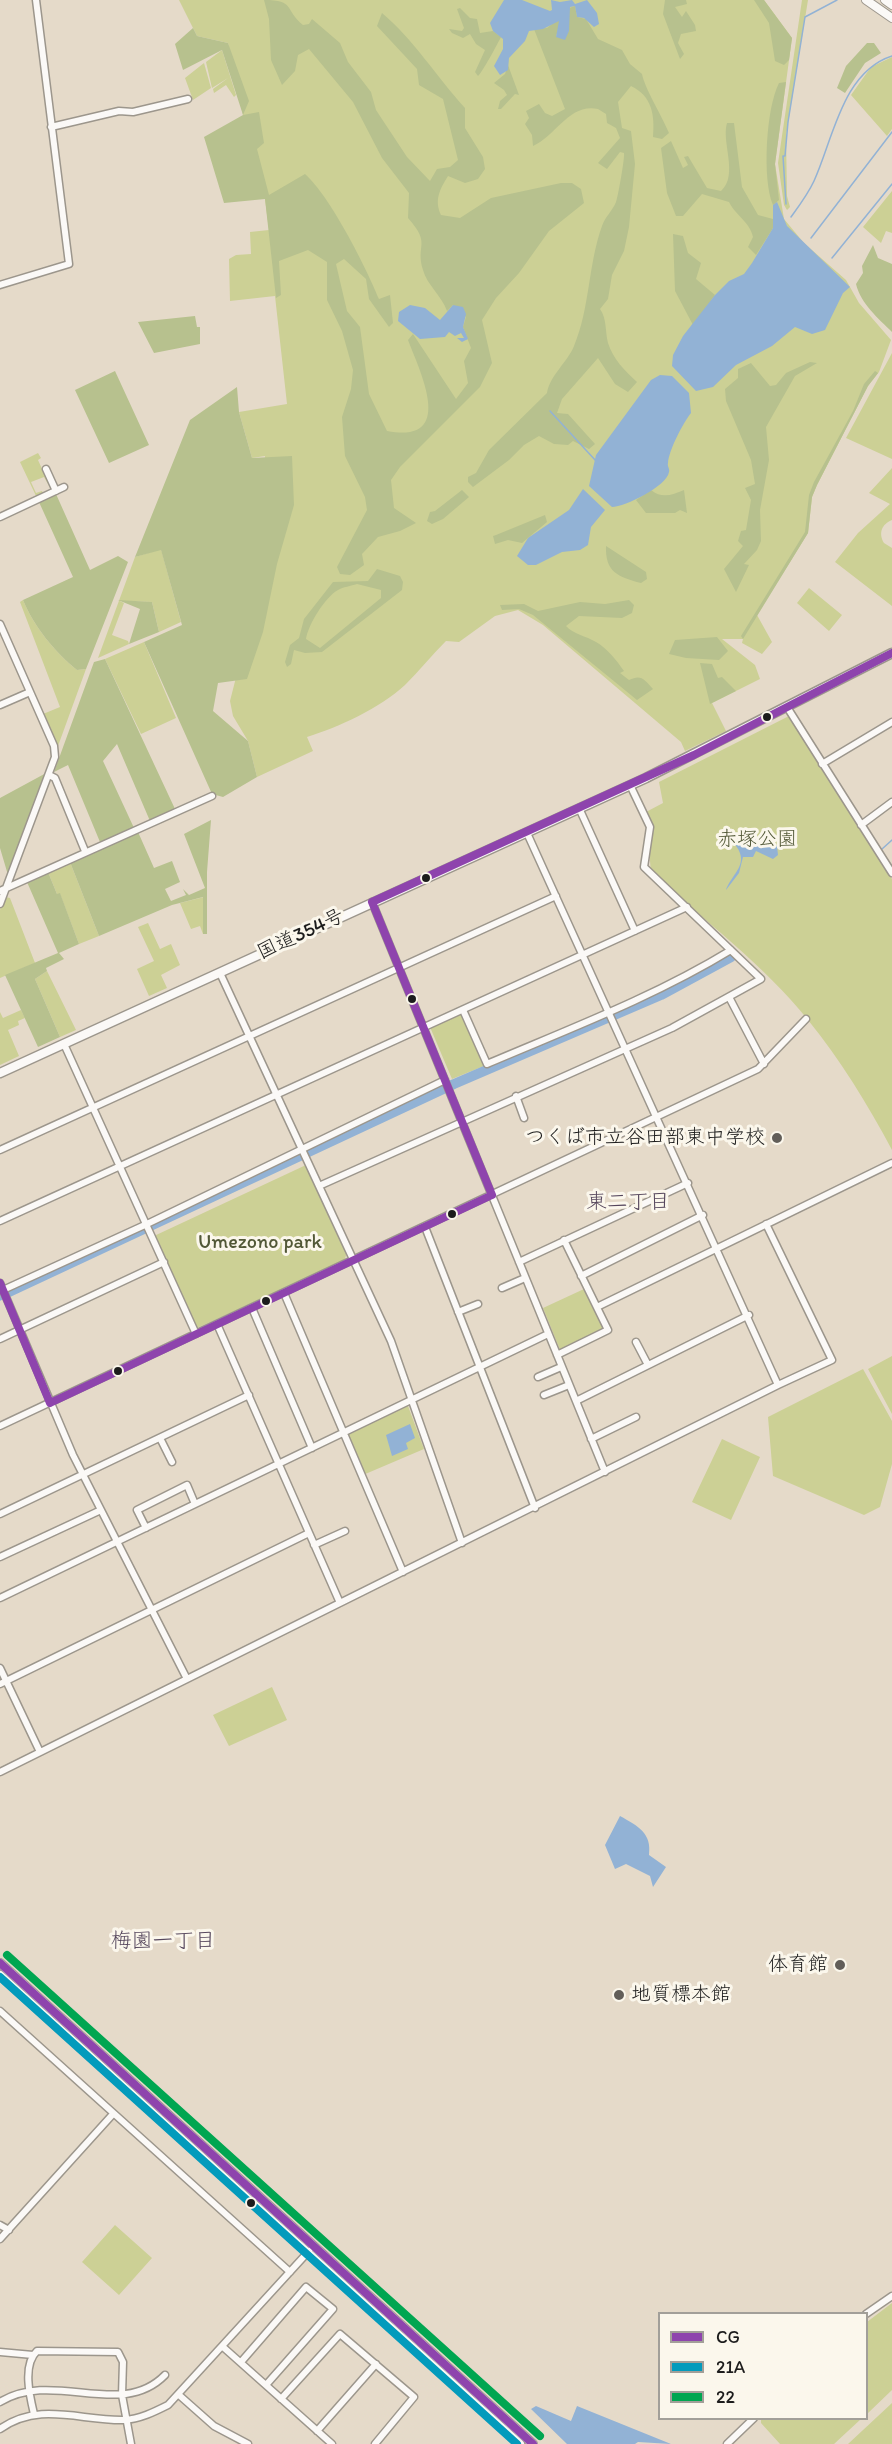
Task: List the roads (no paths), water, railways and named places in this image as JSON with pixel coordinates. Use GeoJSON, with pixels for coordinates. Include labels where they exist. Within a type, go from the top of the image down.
{"type":"FeatureCollection","features":[{"type":"Feature","properties":{"kind":"highway","name":"国道354号"},"geometry":{"type":"LineString","coordinates":[[0,1073],[630,785],[892,653]]}},
{"type":"Feature","properties":{"kind":"main road"},"geometry":{"type":"LineString","coordinates":[[866,0],[892,18]]}},
{"type":"Feature","properties":{"kind":"main road"},"geometry":{"type":"LineString","coordinates":[[885,0],[892,5]]}},
{"type":"Feature","properties":{"kind":"main road"},"geometry":{"type":"LineString","coordinates":[[0,1963],[533,2444]]}},
{"type":"Feature","properties":{"kind":"main road"},"geometry":{"type":"LineString","coordinates":[[0,1975],[520,2444]]}},
{"type":"Feature","properties":{"kind":"street"},"geometry":{"type":"LineString","coordinates":[[0,285],[69,264],[36,0]]}},
{"type":"Feature","properties":{"kind":"street"},"geometry":{"type":"LineString","coordinates":[[51,127],[119,111],[133,112],[188,99]]}},
{"type":"Feature","properties":{"kind":"street"},"geometry":{"type":"LineString","coordinates":[[46,469],[56,491]]}},
{"type":"Feature","properties":{"kind":"street"},"geometry":{"type":"LineString","coordinates":[[0,517],[64,487]]}},
{"type":"Feature","properties":{"kind":"street"},"geometry":{"type":"LineString","coordinates":[[0,624],[55,749],[50,775],[3,889],[0,904]]}},
{"type":"Feature","properties":{"kind":"street"},"geometry":{"type":"LineString","coordinates":[[0,705],[30,692]]}},
{"type":"Feature","properties":{"kind":"street"},"geometry":{"type":"LineString","coordinates":[[787,707],[892,873]]}},
{"type":"Feature","properties":{"kind":"street"},"geometry":{"type":"LineString","coordinates":[[822,764],[892,723]]}},
{"type":"Feature","properties":{"kind":"street"},"geometry":{"type":"LineString","coordinates":[[50,775],[55,778],[85,851]]}},
{"type":"Feature","properties":{"kind":"street"},"geometry":{"type":"LineString","coordinates":[[320,1186],[461,1120],[672,1028],[761,979],[644,867],[650,827],[630,785]]}},
{"type":"Feature","properties":{"kind":"street"},"geometry":{"type":"LineString","coordinates":[[3,889],[212,796]]}},
{"type":"Feature","properties":{"kind":"street"},"geometry":{"type":"LineString","coordinates":[[861,825],[892,802]]}},
{"type":"Feature","properties":{"kind":"street"},"geometry":{"type":"LineString","coordinates":[[579,808],[635,931]]}},
{"type":"Feature","properties":{"kind":"street"},"geometry":{"type":"LineString","coordinates":[[527,833],[749,1315],[778,1385]]}},
{"type":"Feature","properties":{"kind":"street"},"geometry":{"type":"LineString","coordinates":[[0,1150],[556,896]]}},
{"type":"Feature","properties":{"kind":"street"},"geometry":{"type":"LineString","coordinates":[[372,902],[604,1472]]}},
{"type":"Feature","properties":{"kind":"street"},"geometry":{"type":"LineString","coordinates":[[0,1221],[687,907]]}},
{"type":"Feature","properties":{"kind":"street"},"geometry":{"type":"LineString","coordinates":[[463,1010],[486,1064],[610,1013],[731,950]]}},
{"type":"Feature","properties":{"kind":"street"},"geometry":{"type":"LineString","coordinates":[[220,973],[391,1341],[462,1543]]}},
{"type":"Feature","properties":{"kind":"street"},"geometry":{"type":"LineString","coordinates":[[729,997],[764,1064]]}},
{"type":"Feature","properties":{"kind":"street"},"geometry":{"type":"LineString","coordinates":[[0,1426],[425,1227],[764,1064],[806,1019]]}},
{"type":"Feature","properties":{"kind":"street"},"geometry":{"type":"LineString","coordinates":[[64,1044],[196,1334]]}},
{"type":"Feature","properties":{"kind":"street"},"geometry":{"type":"LineString","coordinates":[[4,1293],[445,1081]]}},
{"type":"Feature","properties":{"kind":"street"},"geometry":{"type":"LineString","coordinates":[[516,1096],[524,1118]]}},
{"type":"Feature","properties":{"kind":"street"},"geometry":{"type":"LineString","coordinates":[[597,1307],[892,1163]]}},
{"type":"Feature","properties":{"kind":"street"},"geometry":{"type":"LineString","coordinates":[[519,1262],[688,1183]]}},
{"type":"Feature","properties":{"kind":"street"},"geometry":{"type":"LineString","coordinates":[[581,1276],[703,1215]]}},
{"type":"Feature","properties":{"kind":"street"},"geometry":{"type":"LineString","coordinates":[[0,1772],[832,1360],[766,1224]]}},
{"type":"Feature","properties":{"kind":"street"},"geometry":{"type":"LineString","coordinates":[[425,1227],[535,1508]]}},
{"type":"Feature","properties":{"kind":"street"},"geometry":{"type":"LineString","coordinates":[[557,1355],[608,1330],[564,1240]]}},
{"type":"Feature","properties":{"kind":"street"},"geometry":{"type":"LineString","coordinates":[[0,1339],[164,1262]]}},
{"type":"Feature","properties":{"kind":"street"},"geometry":{"type":"LineString","coordinates":[[502,1288],[525,1278]]}},
{"type":"Feature","properties":{"kind":"street"},"geometry":{"type":"LineString","coordinates":[[0,1283],[83,1475],[187,1679]]}},
{"type":"Feature","properties":{"kind":"street"},"geometry":{"type":"LineString","coordinates":[[284,1293],[403,1572]]}},
{"type":"Feature","properties":{"kind":"street"},"geometry":{"type":"LineString","coordinates":[[458,1312],[478,1304]]}},
{"type":"Feature","properties":{"kind":"street"},"geometry":{"type":"LineString","coordinates":[[252,1308],[312,1448]]}},
{"type":"Feature","properties":{"kind":"street"},"geometry":{"type":"LineString","coordinates":[[576,1401],[749,1315]]}},
{"type":"Feature","properties":{"kind":"street"},"geometry":{"type":"LineString","coordinates":[[217,1324],[340,1603]]}},
{"type":"Feature","properties":{"kind":"street"},"geometry":{"type":"LineString","coordinates":[[0,1598],[548,1334]]}},
{"type":"Feature","properties":{"kind":"street"},"geometry":{"type":"LineString","coordinates":[[636,1342],[648,1365]]}},
{"type":"Feature","properties":{"kind":"street"},"geometry":{"type":"LineString","coordinates":[[538,1377],[561,1366]]}},
{"type":"Feature","properties":{"kind":"street"},"geometry":{"type":"LineString","coordinates":[[544,1395],[569,1385]]}},
{"type":"Feature","properties":{"kind":"street"},"geometry":{"type":"LineString","coordinates":[[0,1514],[249,1395]]}},
{"type":"Feature","properties":{"kind":"street"},"geometry":{"type":"LineString","coordinates":[[591,1439],[636,1417]]}},
{"type":"Feature","properties":{"kind":"street"},"geometry":{"type":"LineString","coordinates":[[160,1438],[172,1462]]}},
{"type":"Feature","properties":{"kind":"street"},"geometry":{"type":"LineString","coordinates":[[146,1528],[137,1510],[187,1485],[195,1504]]}},
{"type":"Feature","properties":{"kind":"street"},"geometry":{"type":"LineString","coordinates":[[0,1557],[101,1510]]}},
{"type":"Feature","properties":{"kind":"street"},"geometry":{"type":"LineString","coordinates":[[314,1545],[345,1530]]}},
{"type":"Feature","properties":{"kind":"street"},"geometry":{"type":"LineString","coordinates":[[3,1682],[309,1533]]}},
{"type":"Feature","properties":{"kind":"street"},"geometry":{"type":"LineString","coordinates":[[0,1668],[3,1682],[40,1752]]}},
{"type":"Feature","properties":{"kind":"street"},"geometry":{"type":"LineString","coordinates":[[0,2011],[290,2272]]}},
{"type":"Feature","properties":{"kind":"street"},"geometry":{"type":"LineString","coordinates":[[0,2239],[113,2114]]}},
{"type":"Feature","properties":{"kind":"street"},"geometry":{"type":"LineString","coordinates":[[0,2225],[9,2230]]}},
{"type":"Feature","properties":{"kind":"street"},"geometry":{"type":"LineString","coordinates":[[0,2429],[34,2414],[56,2413],[126,2420],[151,2414],[168,2405],[179,2396],[315,2246]]}},
{"type":"Feature","properties":{"kind":"street"},"geometry":{"type":"LineString","coordinates":[[241,2362],[306,2287],[333,2309],[266,2385]]}},
{"type":"Feature","properties":{"kind":"street"},"geometry":{"type":"LineString","coordinates":[[868,2313],[892,2296]]}},
{"type":"Feature","properties":{"kind":"street"},"geometry":{"type":"LineString","coordinates":[[281,2399],[340,2334],[414,2397],[375,2444]]}},
{"type":"Feature","properties":{"kind":"street"},"geometry":{"type":"LineString","coordinates":[[224,2347],[332,2444]]}},
{"type":"Feature","properties":{"kind":"street"},"geometry":{"type":"LineString","coordinates":[[0,2352],[33,2355],[43,2350],[118,2352],[123,2362],[122,2395],[131,2444]]}},
{"type":"Feature","properties":{"kind":"street"},"geometry":{"type":"LineString","coordinates":[[33,2355],[30,2365],[29,2391],[34,2414]]}},
{"type":"Feature","properties":{"kind":"street"},"geometry":{"type":"LineString","coordinates":[[317,2431],[376,2364]]}},
{"type":"Feature","properties":{"kind":"street"},"geometry":{"type":"LineString","coordinates":[[0,2402],[29,2391],[61,2389],[122,2395],[150,2386],[165,2375]]}},
{"type":"Feature","properties":{"kind":"street"},"geometry":{"type":"LineString","coordinates":[[179,2396],[214,2426],[248,2444]]}},
{"type":"Feature","properties":{"kind":"street"},"geometry":{"type":"LineString","coordinates":[[727,2444],[752,2420]]}},
{"type":"Feature","properties":{"kind":"water"},"geometry":{"type":"Polygon","coordinates":[[[504,0],[522,0],[550,11],[552,10],[551,0],[560,2],[572,0],[575,4],[587,0],[597,13],[599,24],[594,27],[584,18],[577,17],[575,6],[570,7],[569,31],[565,40],[556,37],[559,21],[543,29],[529,31],[525,41],[509,58],[508,70],[500,75],[494,66],[503,49],[503,39],[493,31],[490,23],[504,0]]]}},
{"type":"Feature","properties":{"kind":"water"},"geometry":{"type":"Polygon","coordinates":[[[777,202],[787,226],[850,287],[843,293],[825,330],[812,334],[795,327],[772,346],[736,365],[713,387],[696,391],[672,366],[673,355],[683,336],[715,295],[729,281],[744,274],[752,263],[773,228],[773,205],[777,202]]]}},
{"type":"Feature","properties":{"kind":"water"},"geometry":{"type":"Polygon","coordinates":[[[410,305],[425,308],[440,320],[453,305],[463,307],[466,314],[463,327],[468,339],[462,342],[457,338],[464,338],[461,333],[455,336],[449,332],[445,337],[420,339],[398,321],[399,312],[410,305]]]}},
{"type":"Feature","properties":{"kind":"water"},"geometry":{"type":"Polygon","coordinates":[[[660,375],[672,376],[689,393],[691,413],[680,430],[671,451],[667,478],[645,495],[612,507],[589,486],[596,455],[651,380],[660,375]]]}},
{"type":"Feature","properties":{"kind":"water"},"geometry":{"type":"Polygon","coordinates":[[[583,489],[605,510],[591,527],[588,545],[580,550],[562,552],[536,565],[528,565],[517,556],[528,538],[569,510],[583,489]]]}},
{"type":"Feature","properties":{"kind":"water"},"geometry":{"type":"Polygon","coordinates":[[[733,832],[773,842],[777,846],[778,855],[773,859],[756,851],[753,857],[743,857],[739,873],[726,890],[741,860],[740,853],[728,837],[733,832]]]}},
{"type":"Feature","properties":{"kind":"water"},"geometry":{"type":"Polygon","coordinates":[[[410,1424],[415,1438],[406,1443],[408,1449],[392,1456],[386,1435],[410,1424]]]}},
{"type":"Feature","properties":{"kind":"water"},"geometry":{"type":"Polygon","coordinates":[[[620,1816],[642,1831],[648,1841],[649,1855],[666,1867],[653,1887],[650,1876],[626,1864],[615,1869],[605,1845],[620,1816]]]}},
{"type":"Feature","properties":{"kind":"water"},"geometry":{"type":"Polygon","coordinates":[[[536,2406],[571,2421],[577,2406],[671,2444],[638,2442],[635,2444],[567,2444],[531,2409],[536,2406]]]}},
{"type":"Feature","properties":{"kind":"waterway"},"geometry":{"type":"LineString","coordinates":[[786,204],[783,156],[785,156],[788,122],[805,17],[837,0]]}},
{"type":"Feature","properties":{"kind":"waterway"},"geometry":{"type":"LineString","coordinates":[[791,217],[814,181],[841,109],[850,92],[875,64],[892,56]]}},
{"type":"Feature","properties":{"kind":"waterway"},"geometry":{"type":"LineString","coordinates":[[811,238],[892,132]]}},
{"type":"Feature","properties":{"kind":"waterway"},"geometry":{"type":"LineString","coordinates":[[832,258],[892,184]]}},
{"type":"Feature","properties":{"kind":"waterway"},"geometry":{"type":"LineString","coordinates":[[550,411],[596,461]]}},
{"type":"Feature","properties":{"kind":"waterway"},"geometry":{"type":"LineString","coordinates":[[882,849],[892,840]]}},
{"type":"Feature","properties":{"kind":"waterway"},"geometry":{"type":"LineString","coordinates":[[9,1292],[454,1084],[661,995],[731,957]]}},
{"type":"Feature","properties":{"kind":"waterway"},"geometry":{"type":"LineString","coordinates":[[0,1297],[9,1292]]}},
{"type":"Feature","properties":{"kind":"place","name":"つくば市立谷田部東中学校"},"geometry":{"type":"Point","coordinates":[777,1138]}},
{"type":"Feature","properties":{"kind":"place","name":"体育館"},"geometry":{"type":"Point","coordinates":[840,1965]}},
{"type":"Feature","properties":{"kind":"place","name":"地質標本館"},"geometry":{"type":"Point","coordinates":[619,1995]}},
{"type":"Feature","properties":{"kind":"district","name":"東二丁目"},"geometry":{"type":"Point","coordinates":[628,1203]}},
{"type":"Feature","properties":{"kind":"district","name":"梅園一丁目"},"geometry":{"type":"Point","coordinates":[163,1942]}},
{"type":"Feature","properties":{"kind":"park label","name":"赤塚公園"},"geometry":{"type":"Point","coordinates":[757,840]}},
{"type":"Feature","properties":{"kind":"park label","name":"Umezono park"},"geometry":{"type":"Point","coordinates":[260,1243]}}]}
